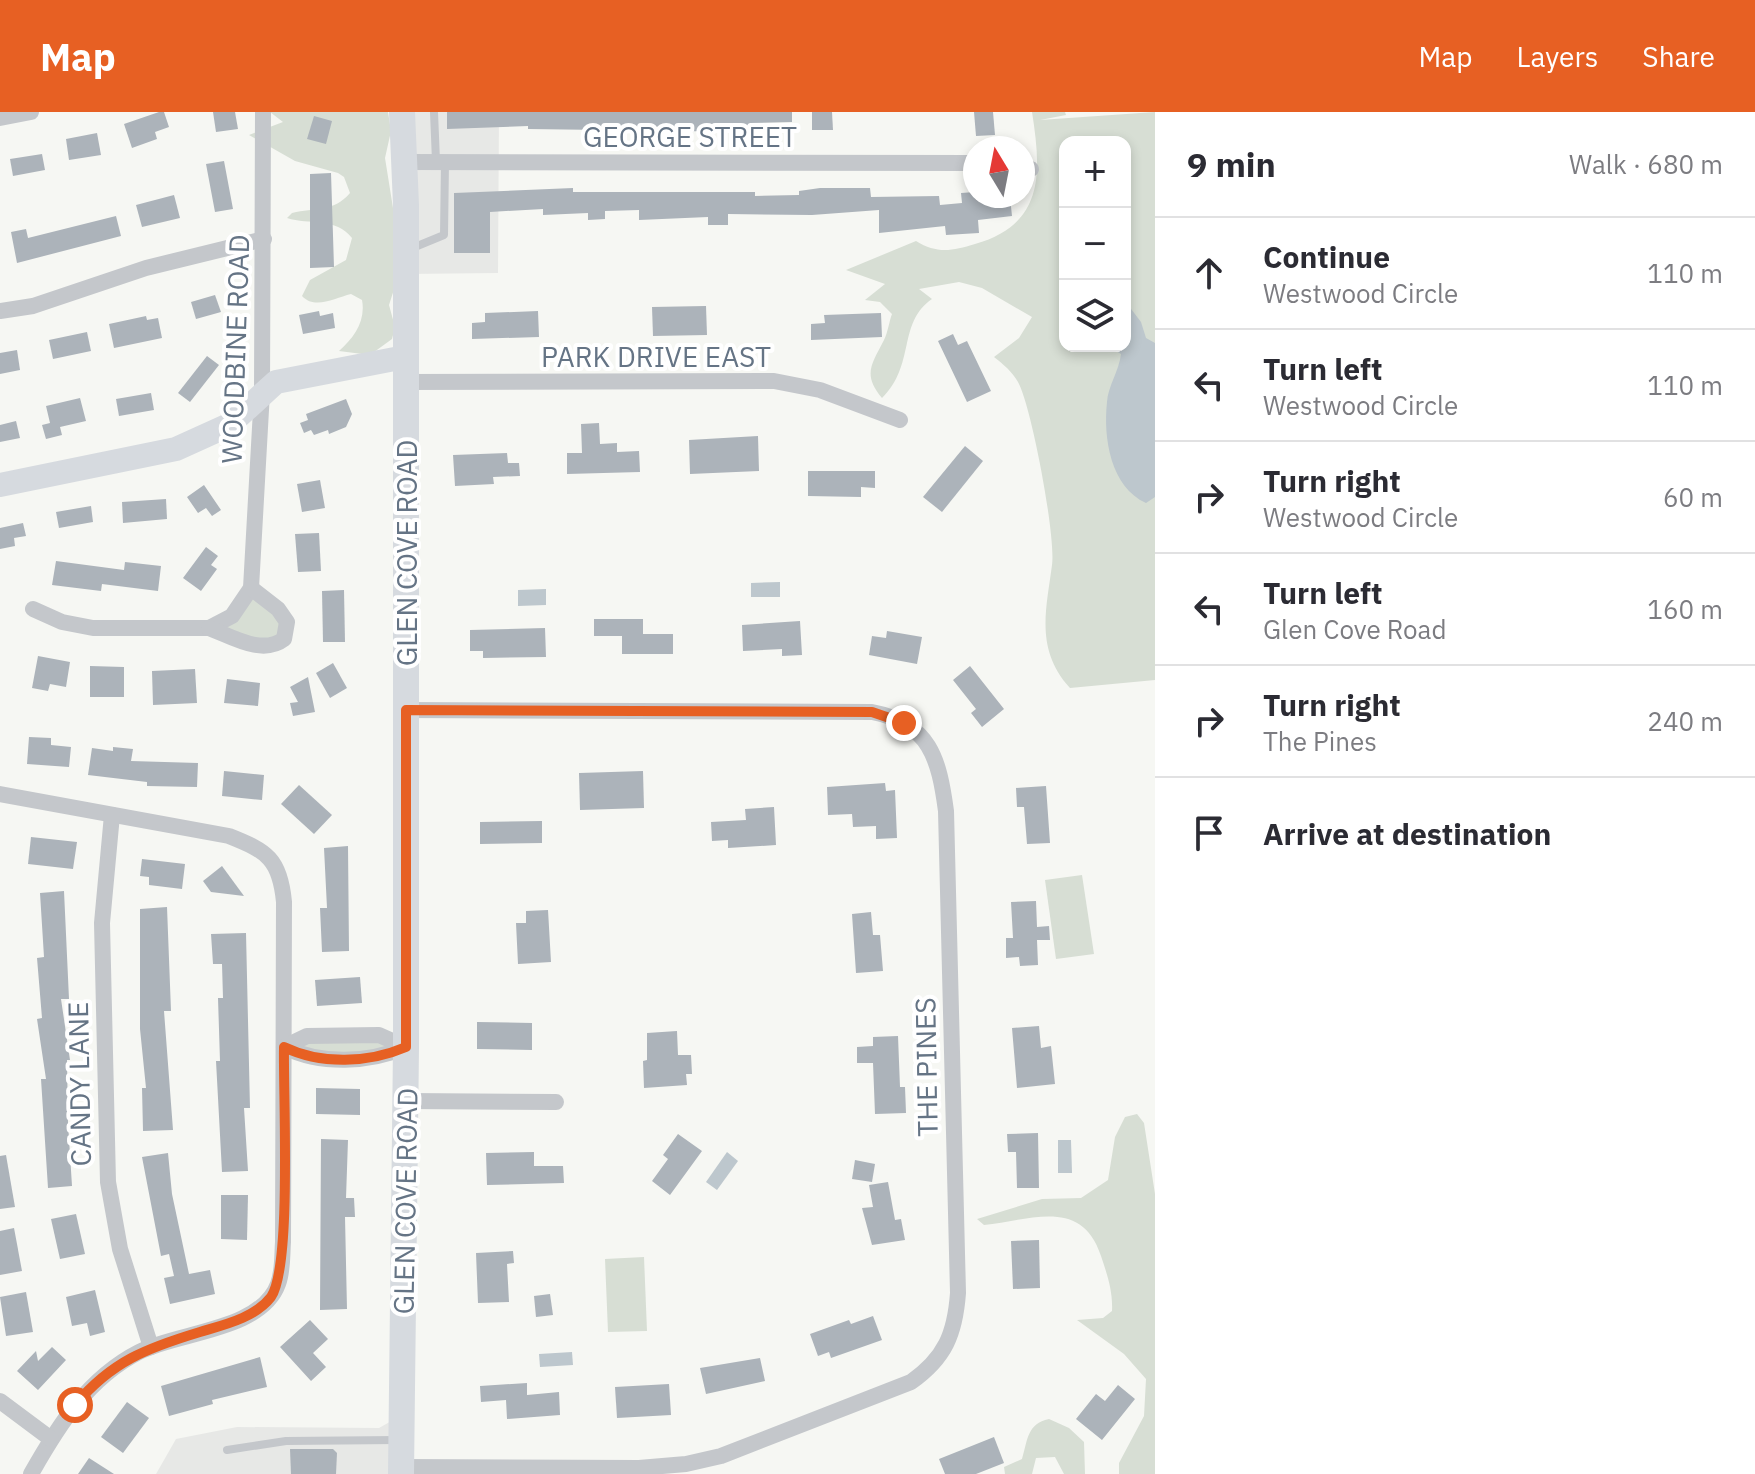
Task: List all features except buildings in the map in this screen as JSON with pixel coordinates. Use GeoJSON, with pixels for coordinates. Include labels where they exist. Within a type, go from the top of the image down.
{"type":"FeatureCollection","features":[{"type":"Feature","properties":{"kind":"main road","name":"GLEN COVE ROAD"},"geometry":{"type":"LineString","coordinates":[[402,112],[406,251],[406,1101],[402,1471]]}},
{"type":"Feature","properties":{"kind":"street"},"geometry":{"type":"LineString","coordinates":[[0,118],[31,112]]}},
{"type":"Feature","properties":{"kind":"street","name":"WOODBINE ROAD"},"geometry":{"type":"LineString","coordinates":[[251,588],[262,392],[263,112]]}},
{"type":"Feature","properties":{"kind":"street","name":"GEORGE STREET"},"geometry":{"type":"LineString","coordinates":[[405,162],[963,163]]}},
{"type":"Feature","properties":{"kind":"street"},"geometry":{"type":"LineString","coordinates":[[0,311],[33,306],[146,268],[264,239]]}},
{"type":"Feature","properties":{"kind":"street"},"geometry":{"type":"LineString","coordinates":[[0,485],[176,449],[229,425],[262,392],[293,377],[405,370]]}},
{"type":"Feature","properties":{"kind":"street","name":"PARK DRIVE EAST"},"geometry":{"type":"LineString","coordinates":[[405,370],[774,381],[820,390],[900,420]]}},
{"type":"Feature","properties":{"kind":"street"},"geometry":{"type":"LineString","coordinates":[[33,609],[62,622],[93,628],[209,628],[253,645],[278,644],[284,639],[287,622],[278,609],[251,588],[232,616],[209,628]]}},
{"type":"Feature","properties":{"kind":"street","name":"THE PINES"},"geometry":{"type":"LineString","coordinates":[[402,1471],[639,1468],[686,1464],[721,1456],[911,1382],[933,1367],[947,1348],[956,1320],[958,1293],[946,811],[940,767],[919,733],[886,715],[872,712],[406,710]]}},
{"type":"Feature","properties":{"kind":"street"},"geometry":{"type":"LineString","coordinates":[[0,794],[229,836],[254,846],[275,863],[281,877],[284,902],[283,1242],[277,1286],[264,1304],[239,1320],[151,1347],[92,1385],[51,1439],[31,1474]]}},
{"type":"Feature","properties":{"kind":"street","name":"CANDY LANE"},"geometry":{"type":"LineString","coordinates":[[112,815],[102,923],[108,1182],[120,1249],[151,1347]]}},
{"type":"Feature","properties":{"kind":"street"},"geometry":{"type":"LineString","coordinates":[[284,1047],[307,1036],[379,1035],[406,1047]]}},
{"type":"Feature","properties":{"kind":"street"},"geometry":{"type":"LineString","coordinates":[[406,1101],[556,1102]]}},
{"type":"Feature","properties":{"kind":"street"},"geometry":{"type":"LineString","coordinates":[[0,1401],[51,1439]]}},
{"type":"Feature","properties":{"kind":"lane"},"geometry":{"type":"LineString","coordinates":[[406,251],[444,235],[434,112]]}},
{"type":"Feature","properties":{"kind":"lane"},"geometry":{"type":"LineString","coordinates":[[227,1450],[286,1441],[402,1440]]}},
{"type":"Feature","properties":{"kind":"shaded area"},"geometry":{"type":"Polygon","coordinates":[[[270,112],[388,112],[391,131],[385,158],[393,208],[397,280],[389,305],[395,327],[392,339],[370,355],[339,351],[358,328],[362,300],[351,294],[319,303],[302,296],[310,280],[346,260],[352,238],[346,231],[330,224],[287,218],[292,213],[330,207],[344,199],[350,193],[344,177],[295,161],[249,135],[283,122],[270,112]]]}},
{"type":"Feature","properties":{"kind":"shaded area"},"geometry":{"type":"Polygon","coordinates":[[[402,112],[499,112],[498,273],[406,274],[402,112]]]}},
{"type":"Feature","properties":{"kind":"shaded area"},"geometry":{"type":"Polygon","coordinates":[[[1032,112],[1065,112],[1066,115],[1040,120],[1155,112],[1155,680],[1070,688],[1052,659],[1047,644],[1046,614],[1052,550],[1042,474],[1019,384],[994,357],[1019,338],[1032,317],[982,288],[959,282],[919,289],[932,299],[914,320],[899,372],[882,398],[872,382],[871,369],[892,314],[880,302],[865,300],[885,284],[846,270],[916,241],[938,250],[967,246],[998,235],[1015,223],[1027,208],[1035,208],[1032,112]]]}},
{"type":"Feature","properties":{"kind":"shaded area"},"geometry":{"type":"Polygon","coordinates":[[[1131,309],[1141,322],[1146,338],[1155,343],[1155,497],[1146,503],[1134,496],[1117,474],[1108,446],[1108,396],[1121,354],[1118,352],[1131,352],[1131,309]]]}},
{"type":"Feature","properties":{"kind":"shaded area"},"geometry":{"type":"Polygon","coordinates":[[[780,582],[780,597],[751,597],[751,583],[780,582]]]}},
{"type":"Feature","properties":{"kind":"shaded area"},"geometry":{"type":"Polygon","coordinates":[[[251,588],[288,630],[265,646],[219,625],[251,588]]]}},
{"type":"Feature","properties":{"kind":"shaded area"},"geometry":{"type":"Polygon","coordinates":[[[546,589],[546,605],[518,606],[518,590],[546,589]]]}},
{"type":"Feature","properties":{"kind":"shaded area"},"geometry":{"type":"Polygon","coordinates":[[[1082,875],[1094,954],[1056,959],[1045,880],[1082,875]]]}},
{"type":"Feature","properties":{"kind":"shaded area"},"geometry":{"type":"Polygon","coordinates":[[[379,1035],[406,1047],[381,1058],[284,1047],[307,1036],[379,1035]]]}},
{"type":"Feature","properties":{"kind":"shaded area"},"geometry":{"type":"Polygon","coordinates":[[[1137,1114],[1144,1123],[1155,1194],[1155,1474],[1119,1474],[1119,1463],[1144,1416],[1146,1379],[1124,1354],[1077,1320],[1103,1318],[1112,1311],[1107,1276],[1092,1238],[1081,1226],[1053,1216],[984,1225],[977,1219],[1042,1199],[1081,1198],[1108,1180],[1115,1137],[1125,1117],[1137,1114]]]}},
{"type":"Feature","properties":{"kind":"shaded area"},"geometry":{"type":"Polygon","coordinates":[[[1058,1140],[1071,1140],[1072,1173],[1058,1173],[1058,1140]]]}},
{"type":"Feature","properties":{"kind":"shaded area"},"geometry":{"type":"Polygon","coordinates":[[[727,1152],[738,1161],[717,1190],[706,1182],[727,1152]]]}},
{"type":"Feature","properties":{"kind":"shaded area"},"geometry":{"type":"Polygon","coordinates":[[[644,1257],[647,1331],[608,1332],[605,1259],[644,1257]]]}},
{"type":"Feature","properties":{"kind":"shaded area"},"geometry":{"type":"Polygon","coordinates":[[[572,1352],[573,1365],[540,1367],[539,1354],[572,1352]]]}},
{"type":"Feature","properties":{"kind":"shaded area"},"geometry":{"type":"Polygon","coordinates":[[[402,1415],[401,1474],[156,1474],[176,1439],[237,1427],[379,1428],[402,1415]]]}},
{"type":"Feature","properties":{"kind":"shaded area"},"geometry":{"type":"Polygon","coordinates":[[[1049,1419],[1069,1428],[1084,1442],[1085,1474],[1064,1474],[1055,1457],[1036,1458],[1032,1474],[1005,1474],[1004,1467],[1022,1459],[1032,1429],[1049,1419]]]}},
{"type":"Feature","properties":{"kind":"route"},"geometry":{"type":"LineString","coordinates":[[75,1405],[92,1385],[138,1352],[239,1320],[270,1299],[282,1268],[284,1047],[306,1058],[381,1058],[406,1047],[406,710],[872,712],[904,723]]}}]}
